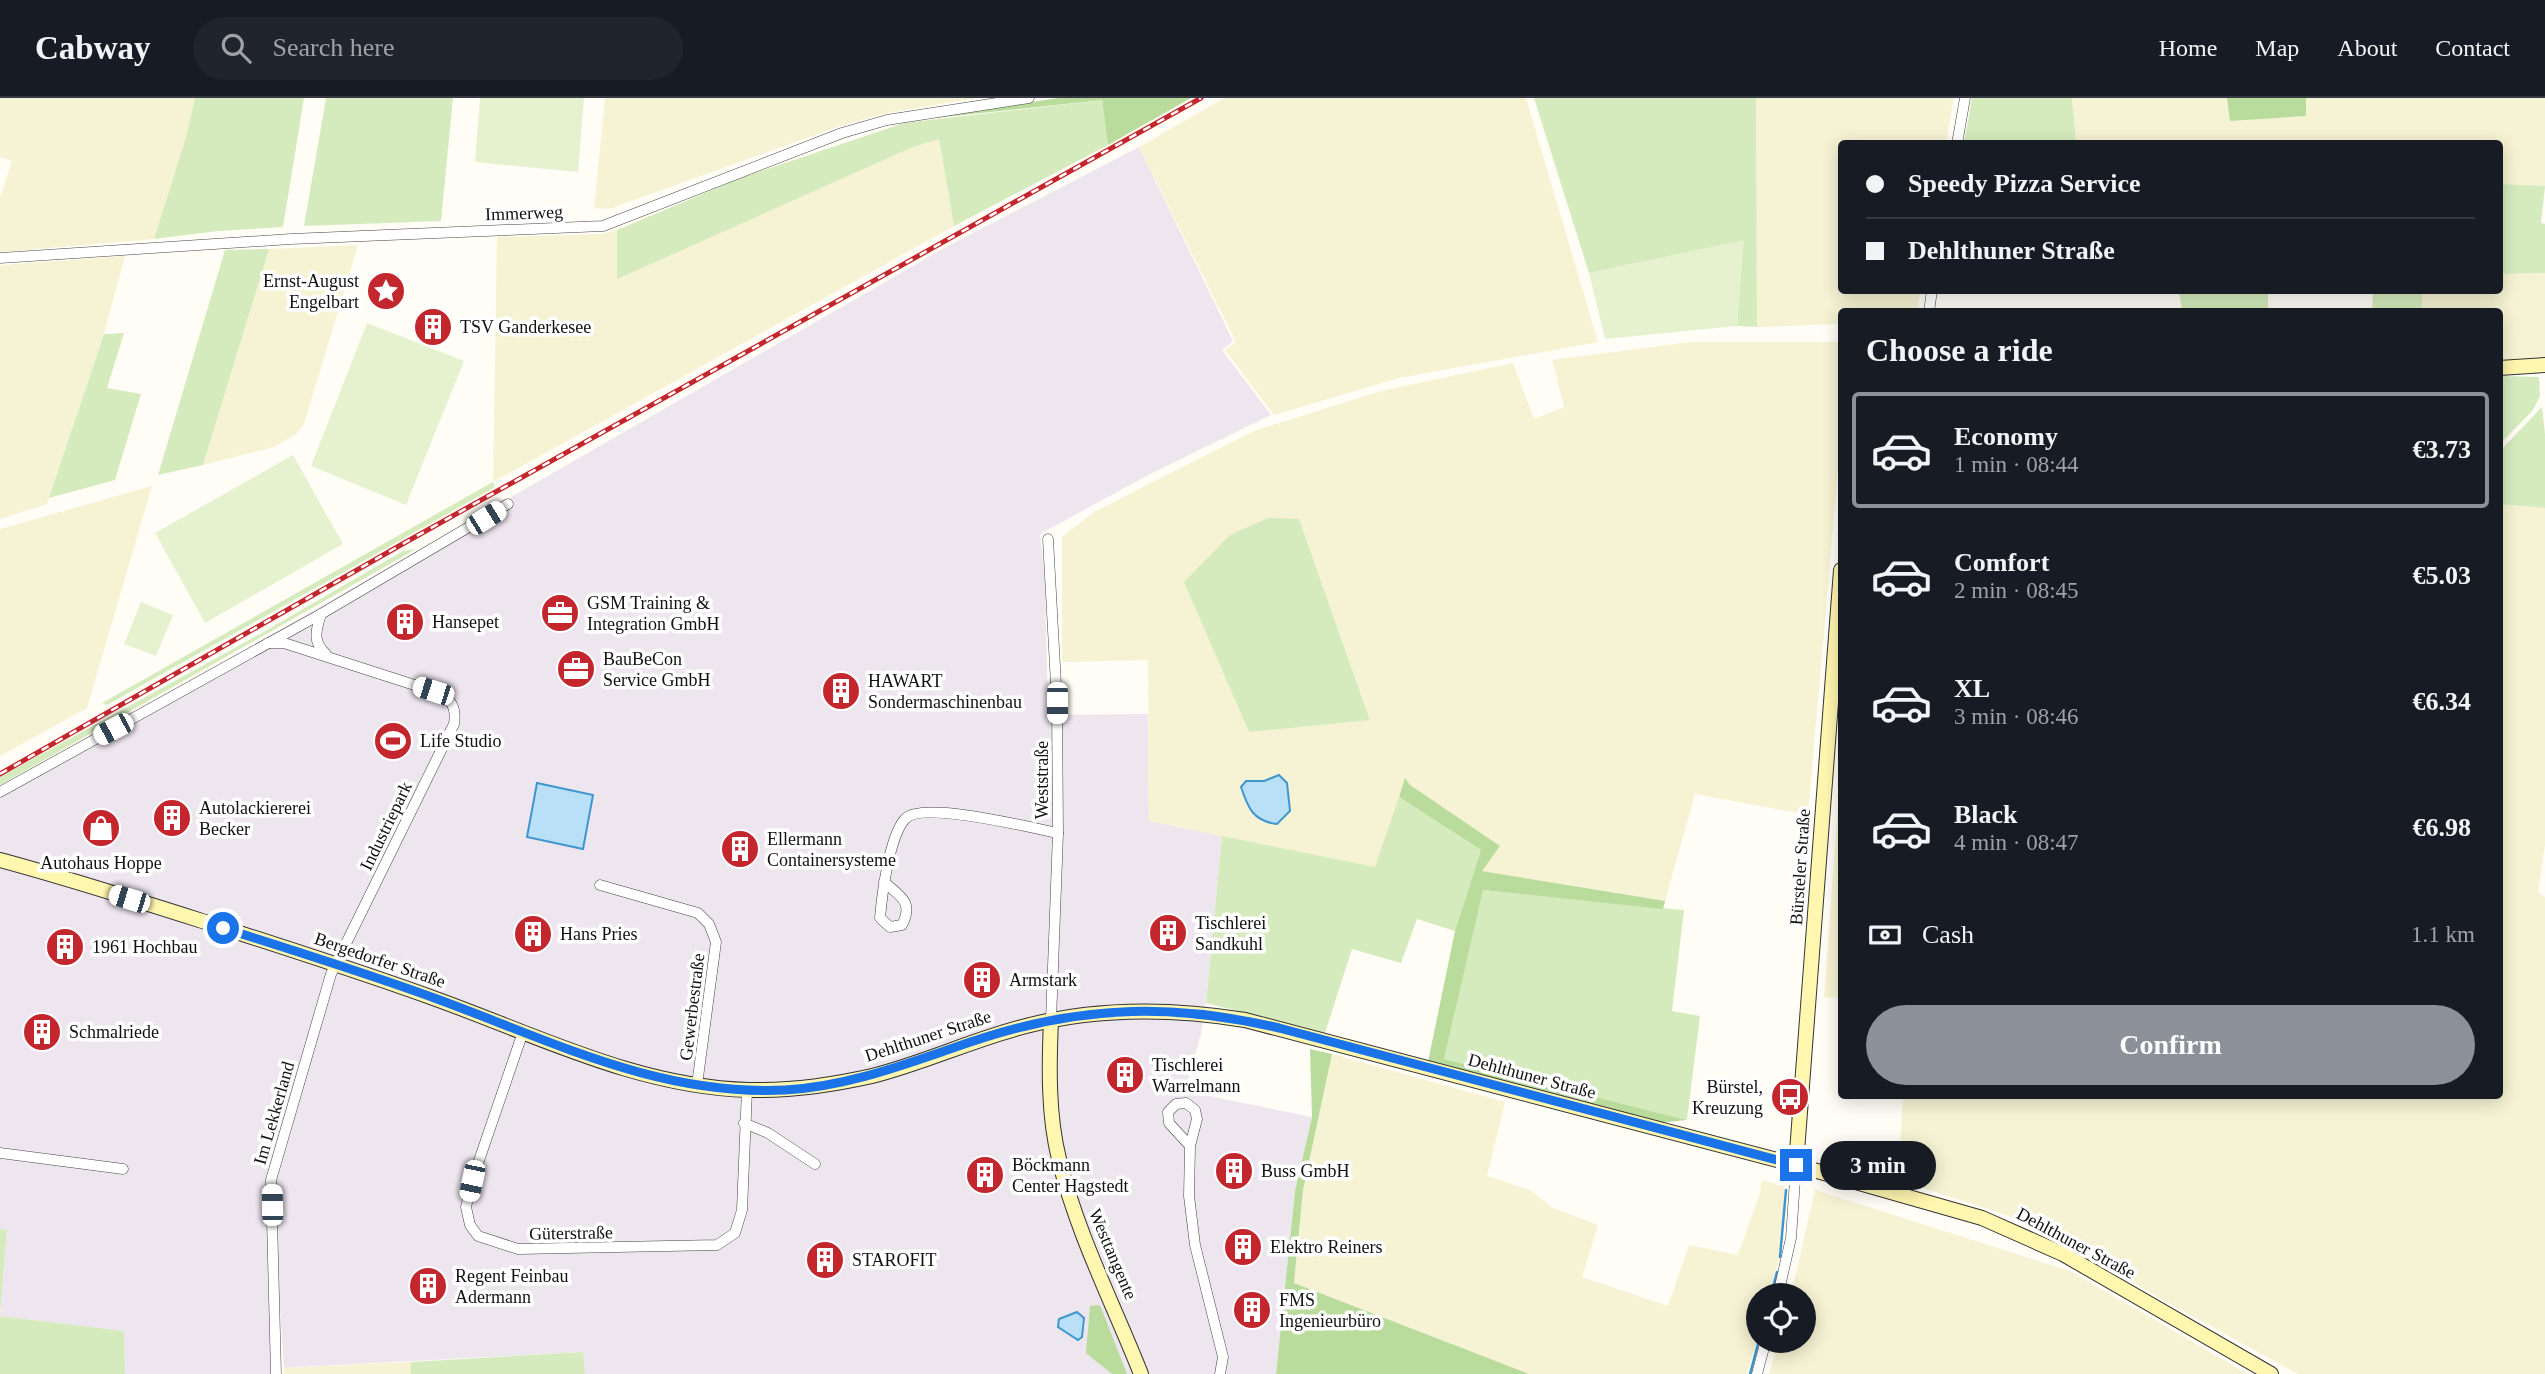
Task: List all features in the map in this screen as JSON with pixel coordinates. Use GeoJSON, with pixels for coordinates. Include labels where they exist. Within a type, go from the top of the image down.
{"type":"FeatureCollection","features":[{"type":"Feature","properties":{"kind":"street","name":"Immerweg"},"geometry":{"type":"LineString","coordinates":[[0,258],[291,239],[603,226],[842,133],[887,120],[1029,98]]}},
{"type":"Feature","properties":{"kind":"street"},"geometry":{"type":"LineString","coordinates":[[1958,140],[1965,98]]}},
{"type":"Feature","properties":{"kind":"street"},"geometry":{"type":"LineString","coordinates":[[2503,368],[2545,365]]}},
{"type":"Feature","properties":{"kind":"street"},"geometry":{"type":"LineString","coordinates":[[0,792],[321,614],[508,504]]}},
{"type":"Feature","properties":{"kind":"street","name":"Weststraße"},"geometry":{"type":"LineString","coordinates":[[1048,539],[1057,703],[1058,833],[1051,1020]]}},
{"type":"Feature","properties":{"kind":"street","name":"Bürsteler Straße"},"geometry":{"type":"LineString","coordinates":[[1796,1165],[1838,610]]}},
{"type":"Feature","properties":{"kind":"street"},"geometry":{"type":"LineString","coordinates":[[321,614],[315,634],[318,647],[332,658]]}},
{"type":"Feature","properties":{"kind":"street","name":"Industriepark"},"geometry":{"type":"LineString","coordinates":[[268,643],[284,643],[445,696],[456,713],[454,723],[335,964]]}},
{"type":"Feature","properties":{"kind":"street"},"geometry":{"type":"LineString","coordinates":[[884,882],[897,834],[905,819],[915,812],[989,819],[1058,833]]}},
{"type":"Feature","properties":{"kind":"street","name":"Bergedorfer Straße"},"geometry":{"type":"LineString","coordinates":[[0,860],[335,964],[436,998],[615,1067],[656,1078],[747,1090]]}},
{"type":"Feature","properties":{"kind":"street","name":"Gewerbestraße"},"geometry":{"type":"LineString","coordinates":[[600,885],[698,913],[709,924],[716,942],[697,1085]]}},
{"type":"Feature","properties":{"kind":"street","name":"Im Lekkerland"},"geometry":{"type":"LineString","coordinates":[[275,1374],[271,1180],[335,964]]}},
{"type":"Feature","properties":{"kind":"street","name":"Dehlthuner Straße"},"geometry":{"type":"LineString","coordinates":[[747,1090],[787,1090],[874,1075],[985,1038],[1079,1015],[1128,1010],[1209,1014],[1245,1020],[1796,1165],[1970,1214],[2038,1241],[2271,1374]]}},
{"type":"Feature","properties":{"kind":"street","name":"Westtangente"},"geometry":{"type":"LineString","coordinates":[[1051,1020],[1051,1106],[1058,1156],[1075,1217],[1141,1374]]}},
{"type":"Feature","properties":{"kind":"street","name":"Güterstraße"},"geometry":{"type":"LineString","coordinates":[[523,1032],[472,1181],[467,1207],[470,1225],[478,1236],[518,1249],[718,1245],[736,1233],[742,1210],[747,1090]]}},
{"type":"Feature","properties":{"kind":"street"},"geometry":{"type":"LineString","coordinates":[[744,1123],[768,1133],[815,1164]]}},
{"type":"Feature","properties":{"kind":"street"},"geometry":{"type":"LineString","coordinates":[[1190,1146],[1189,1196],[1194,1235],[1223,1357],[1220,1374]]}},
{"type":"Feature","properties":{"kind":"street"},"geometry":{"type":"LineString","coordinates":[[0,1153],[122,1169]]}},
{"type":"Feature","properties":{"kind":"street"},"geometry":{"type":"LineString","coordinates":[[1781,1283],[1791,1238],[1796,1165]]}},
{"type":"Feature","properties":{"kind":"street"},"geometry":{"type":"LineString","coordinates":[[1757,1374],[1763,1353]]}},
{"type":"Feature","properties":{"kind":"street"},"geometry":{"type":"LineString","coordinates":[[261,1361],[275,1359]]}},
{"type":"Feature","properties":{"kind":"shaded area"},"geometry":{"type":"Polygon","coordinates":[[[0,98],[195,98],[186,137],[154,239],[0,252],[0,198],[12,161],[0,157],[0,98]]]}},
{"type":"Feature","properties":{"kind":"shaded area"},"geometry":{"type":"Polygon","coordinates":[[[605,98],[977,98],[887,113],[843,125],[609,209],[594,208],[605,98]]]}},
{"type":"Feature","properties":{"kind":"shaded area"},"geometry":{"type":"Polygon","coordinates":[[[1224,98],[1526,98],[1598,342],[1399,378],[1274,415],[1225,350],[1236,342],[1139,147],[1224,98]]]}},
{"type":"Feature","properties":{"kind":"shaded area"},"geometry":{"type":"Polygon","coordinates":[[[1756,98],[1954,98],[1947,140],[1838,140],[1838,294],[1920,294],[1918,308],[1838,308],[1838,324],[1757,327],[1756,98]]]}},
{"type":"Feature","properties":{"kind":"shaded area"},"geometry":{"type":"Polygon","coordinates":[[[2072,98],[2227,98],[2231,121],[2306,116],[2306,98],[2545,98],[2545,186],[2503,184],[2503,140],[2076,140],[2072,98]]]}},
{"type":"Feature","properties":{"kind":"shaded area"},"geometry":{"type":"Polygon","coordinates":[[[939,139],[954,226],[493,482],[497,237],[602,234],[617,230],[617,278],[913,147],[939,139]]]}},
{"type":"Feature","properties":{"kind":"shaded area"},"geometry":{"type":"Polygon","coordinates":[[[1139,147],[1233,341],[1222,350],[1271,415],[1150,474],[1040,534],[1045,582],[1048,715],[1148,714],[1149,821],[1222,836],[1206,1003],[1201,1034],[1185,1091],[1312,1117],[1295,1191],[1276,1374],[585,1374],[582,1352],[284,1368],[278,1278],[268,1278],[272,1374],[125,1374],[123,1331],[0,1316],[7,1230],[0,1229],[0,786],[264,639],[946,247],[1139,147]]]}},
{"type":"Feature","properties":{"kind":"shaded area"},"geometry":{"type":"Polygon","coordinates":[[[358,245],[304,424],[295,435],[274,447],[203,465],[269,249],[358,245]]]}},
{"type":"Feature","properties":{"kind":"shaded area"},"geometry":{"type":"Polygon","coordinates":[[[125,256],[104,334],[47,504],[0,519],[0,265],[125,256]]]}},
{"type":"Feature","properties":{"kind":"shaded area"},"geometry":{"type":"Polygon","coordinates":[[[2545,273],[2545,360],[2503,363],[2503,308],[2422,308],[2422,294],[2503,294],[2503,274],[2545,273]]]}},
{"type":"Feature","properties":{"kind":"shaded area"},"geometry":{"type":"Polygon","coordinates":[[[1691,342],[1838,342],[1838,470],[1808,815],[1695,794],[1665,901],[1481,871],[1499,846],[1405,779],[1376,868],[1149,821],[1148,660],[1062,662],[1062,537],[1094,512],[1254,431],[1381,391],[1513,363],[1534,419],[1564,407],[1552,360],[1691,342]],[[1299,519],[1249,732],[1370,719],[1299,519]]]}},
{"type":"Feature","properties":{"kind":"shaded area"},"geometry":{"type":"Polygon","coordinates":[[[152,486],[87,708],[0,756],[0,529],[152,486]]]}},
{"type":"Feature","properties":{"kind":"shaded area"},"geometry":{"type":"Polygon","coordinates":[[[2503,504],[2545,508],[2545,845],[2538,892],[2545,897],[2545,1374],[2298,1374],[2163,1300],[2058,1238],[2012,1217],[1898,1180],[1903,1099],[2503,1099],[2503,504]]]}},
{"type":"Feature","properties":{"kind":"shaded area"},"geometry":{"type":"Polygon","coordinates":[[[1838,806],[1838,998],[1824,997],[1838,806]]]}},
{"type":"Feature","properties":{"kind":"shaded area"},"geometry":{"type":"Polygon","coordinates":[[[1332,1054],[1505,1102],[1487,1176],[1530,1190],[1553,1208],[1598,1225],[1582,1277],[1668,1306],[1689,1245],[1738,1255],[1762,1180],[1785,1186],[1779,1259],[1772,1283],[1746,1283],[1746,1353],[1753,1353],[1747,1374],[1529,1374],[1294,1283],[1303,1190],[1332,1054]]]}},
{"type":"Feature","properties":{"kind":"shaded area"},"geometry":{"type":"Polygon","coordinates":[[[1815,1190],[2070,1271],[2248,1374],[1769,1374],[1775,1353],[1816,1353],[1816,1283],[1794,1283],[1815,1190]]]}},
{"type":"Feature","properties":{"kind":"shaded area"},"geometry":{"type":"Polygon","coordinates":[[[411,1362],[411,1374],[284,1374],[284,1368],[411,1362]]]}},
{"type":"Feature","properties":{"kind":"green space"},"geometry":{"type":"Polygon","coordinates":[[[195,98],[304,98],[283,227],[154,239],[186,137],[195,98]]]}},
{"type":"Feature","properties":{"kind":"green space"},"geometry":{"type":"Polygon","coordinates":[[[326,98],[453,98],[441,221],[304,226],[326,98]]]}},
{"type":"Feature","properties":{"kind":"green space"},"geometry":{"type":"Polygon","coordinates":[[[480,98],[584,98],[578,172],[475,162],[480,98]]]}},
{"type":"Feature","properties":{"kind":"green space"},"geometry":{"type":"Polygon","coordinates":[[[1059,98],[1191,98],[1108,145],[1102,100],[935,118],[1059,98]]]}},
{"type":"Feature","properties":{"kind":"green space"},"geometry":{"type":"Polygon","coordinates":[[[1534,98],[1756,98],[1757,327],[1737,326],[1743,241],[1589,273],[1534,98]]]}},
{"type":"Feature","properties":{"kind":"green space"},"geometry":{"type":"Polygon","coordinates":[[[1972,98],[2072,98],[2076,140],[1965,140],[1972,98]]]}},
{"type":"Feature","properties":{"kind":"green space"},"geometry":{"type":"Polygon","coordinates":[[[2227,98],[2306,98],[2306,116],[2230,121],[2227,98]]]}},
{"type":"Feature","properties":{"kind":"green space"},"geometry":{"type":"Polygon","coordinates":[[[1102,100],[1108,145],[954,226],[939,139],[913,147],[617,279],[617,230],[743,177],[904,123],[1102,100]]]}},
{"type":"Feature","properties":{"kind":"green space"},"geometry":{"type":"Polygon","coordinates":[[[2503,184],[2545,186],[2541,223],[2545,224],[2545,273],[2503,274],[2503,184]]]}},
{"type":"Feature","properties":{"kind":"green space"},"geometry":{"type":"Polygon","coordinates":[[[1744,240],[1737,326],[1605,339],[1589,273],[1744,240]]]}},
{"type":"Feature","properties":{"kind":"green space"},"geometry":{"type":"Polygon","coordinates":[[[269,249],[203,465],[158,475],[225,250],[269,249]]]}},
{"type":"Feature","properties":{"kind":"green space"},"geometry":{"type":"Polygon","coordinates":[[[2179,294],[2268,294],[2268,308],[2182,308],[2179,294]]]}},
{"type":"Feature","properties":{"kind":"green space"},"geometry":{"type":"Polygon","coordinates":[[[2373,294],[2422,294],[2422,308],[2372,308],[2373,294]]]}},
{"type":"Feature","properties":{"kind":"green space"},"geometry":{"type":"Polygon","coordinates":[[[367,323],[464,361],[406,505],[311,466],[367,323]]]}},
{"type":"Feature","properties":{"kind":"green space"},"geometry":{"type":"Polygon","coordinates":[[[124,333],[107,388],[141,394],[115,480],[49,498],[104,334],[124,333]]]}},
{"type":"Feature","properties":{"kind":"green space"},"geometry":{"type":"Polygon","coordinates":[[[2503,376],[2539,377],[2540,396],[2533,410],[2503,441],[2503,376]]]}},
{"type":"Feature","properties":{"kind":"green space"},"geometry":{"type":"Polygon","coordinates":[[[2542,407],[2545,434],[2545,508],[2503,504],[2503,448],[2542,407]]]}},
{"type":"Feature","properties":{"kind":"green space"},"geometry":{"type":"Polygon","coordinates":[[[293,455],[343,544],[205,623],[155,533],[293,455]]]}},
{"type":"Feature","properties":{"kind":"green space"},"geometry":{"type":"Polygon","coordinates":[[[493,482],[495,487],[107,705],[102,703],[493,482]]]}},
{"type":"Feature","properties":{"kind":"green space"},"geometry":{"type":"Polygon","coordinates":[[[1268,518],[1299,519],[1370,720],[1249,732],[1184,582],[1230,535],[1268,518]]]}},
{"type":"Feature","properties":{"kind":"green space"},"geometry":{"type":"Polygon","coordinates":[[[416,549],[0,785],[0,777],[260,634],[403,551],[416,549]]]}},
{"type":"Feature","properties":{"kind":"green space"},"geometry":{"type":"Polygon","coordinates":[[[141,602],[173,615],[156,656],[124,644],[141,602]]]}},
{"type":"Feature","properties":{"kind":"green space"},"geometry":{"type":"Polygon","coordinates":[[[1405,778],[1410,785],[1500,846],[1482,871],[1665,901],[1663,909],[1483,890],[1444,1059],[1687,1120],[1658,1123],[1428,1062],[1455,931],[1481,850],[1399,797],[1405,778]]]}},
{"type":"Feature","properties":{"kind":"green space"},"geometry":{"type":"Polygon","coordinates":[[[1399,797],[1481,850],[1455,931],[1417,919],[1401,963],[1352,949],[1325,1033],[1206,1003],[1222,836],[1375,867],[1399,797]]]}},
{"type":"Feature","properties":{"kind":"green space"},"geometry":{"type":"Polygon","coordinates":[[[1482,890],[1684,910],[1672,1011],[1700,1016],[1687,1120],[1444,1059],[1482,890]]]}},
{"type":"Feature","properties":{"kind":"green space"},"geometry":{"type":"Polygon","coordinates":[[[1310,1049],[1332,1054],[1303,1190],[1294,1283],[1529,1374],[1276,1374],[1295,1191],[1312,1117],[1310,1049]]]}},
{"type":"Feature","properties":{"kind":"green space"},"geometry":{"type":"Polygon","coordinates":[[[0,1229],[7,1230],[0,1316],[0,1229]]]}},
{"type":"Feature","properties":{"kind":"green space"},"geometry":{"type":"Polygon","coordinates":[[[1100,1305],[1127,1374],[1112,1374],[1086,1353],[1090,1306],[1100,1305]]]}},
{"type":"Feature","properties":{"kind":"green space"},"geometry":{"type":"Polygon","coordinates":[[[0,1316],[124,1331],[125,1374],[0,1374],[0,1316]]]}},
{"type":"Feature","properties":{"kind":"green space"},"geometry":{"type":"Polygon","coordinates":[[[583,1352],[585,1374],[411,1374],[411,1362],[583,1352]]]}},
{"type":"Feature","properties":{"kind":"water"},"geometry":{"type":"Polygon","coordinates":[[[1279,775],[1287,783],[1290,811],[1277,824],[1257,817],[1246,801],[1241,787],[1246,781],[1264,781],[1279,775]]]}},
{"type":"Feature","properties":{"kind":"water"},"geometry":{"type":"Polygon","coordinates":[[[537,783],[593,795],[583,849],[527,837],[537,783]]]}},
{"type":"Feature","properties":{"kind":"water"},"geometry":{"type":"Polygon","coordinates":[[[1077,1312],[1084,1318],[1082,1337],[1078,1340],[1058,1327],[1059,1319],[1077,1312]]]}},
{"type":"Feature","properties":{"kind":"waterway"},"geometry":{"type":"LineString","coordinates":[[1780,1257],[1786,1190]]}},
{"type":"Feature","properties":{"kind":"waterway"},"geometry":{"type":"LineString","coordinates":[[1774,1283],[1777,1272]]}},
{"type":"Feature","properties":{"kind":"waterway"},"geometry":{"type":"LineString","coordinates":[[1750,1374],[1756,1353]]}},
{"type":"Feature","properties":{"kind":"railway"},"geometry":{"type":"LineString","coordinates":[[0,774],[406,542],[1201,98]]}},
{"type":"Feature","properties":{"kind":"place","name":"Ernst-August Engelbart"},"geometry":{"type":"Point","coordinates":[386,291]}},
{"type":"Feature","properties":{"kind":"place","name":"TSV Ganderkesee"},"geometry":{"type":"Point","coordinates":[433,327]}},
{"type":"Feature","properties":{"kind":"place","name":"GSM Training & Integration GmbH"},"geometry":{"type":"Point","coordinates":[560,613]}},
{"type":"Feature","properties":{"kind":"place","name":"Hansepet"},"geometry":{"type":"Point","coordinates":[405,622]}},
{"type":"Feature","properties":{"kind":"place","name":"BauBeCon Service GmbH"},"geometry":{"type":"Point","coordinates":[576,669]}},
{"type":"Feature","properties":{"kind":"place","name":"HAWART Sondermaschinenbau"},"geometry":{"type":"Point","coordinates":[841,691]}},
{"type":"Feature","properties":{"kind":"place","name":"Life Studio"},"geometry":{"type":"Point","coordinates":[393,741]}},
{"type":"Feature","properties":{"kind":"place","name":"Autolackiererei Becker"},"geometry":{"type":"Point","coordinates":[172,818]}},
{"type":"Feature","properties":{"kind":"place","name":"Autohaus Hoppe"},"geometry":{"type":"Point","coordinates":[101,828]}},
{"type":"Feature","properties":{"kind":"place","name":"Ellermann Containersysteme"},"geometry":{"type":"Point","coordinates":[740,849]}},
{"type":"Feature","properties":{"kind":"place","name":"Tischlerei Sandkuhl"},"geometry":{"type":"Point","coordinates":[1168,933]}},
{"type":"Feature","properties":{"kind":"place","name":"Hans Pries"},"geometry":{"type":"Point","coordinates":[533,934]}},
{"type":"Feature","properties":{"kind":"place","name":"1961 Hochbau"},"geometry":{"type":"Point","coordinates":[65,947]}},
{"type":"Feature","properties":{"kind":"place","name":"Armstark"},"geometry":{"type":"Point","coordinates":[982,980]}},
{"type":"Feature","properties":{"kind":"place","name":"Schmalriede"},"geometry":{"type":"Point","coordinates":[42,1032]}},
{"type":"Feature","properties":{"kind":"place","name":"Tischlerei Warrelmann"},"geometry":{"type":"Point","coordinates":[1125,1075]}},
{"type":"Feature","properties":{"kind":"place","name":"Bürstel, Kreuzung"},"geometry":{"type":"Point","coordinates":[1790,1097]}},
{"type":"Feature","properties":{"kind":"place","name":"Buss GmbH"},"geometry":{"type":"Point","coordinates":[1234,1171]}},
{"type":"Feature","properties":{"kind":"place","name":"Böckmann Center Hagstedt"},"geometry":{"type":"Point","coordinates":[985,1175]}},
{"type":"Feature","properties":{"kind":"place","name":"Elektro Reiners"},"geometry":{"type":"Point","coordinates":[1243,1247]}},
{"type":"Feature","properties":{"kind":"place","name":"STAROFIT"},"geometry":{"type":"Point","coordinates":[825,1260]}},
{"type":"Feature","properties":{"kind":"place","name":"Regent Feinbau Adermann"},"geometry":{"type":"Point","coordinates":[428,1286]}},
{"type":"Feature","properties":{"kind":"place","name":"FMS Ingenieurbüro"},"geometry":{"type":"Point","coordinates":[1252,1310]}},
{"type":"Feature","properties":{"kind":"route"},"geometry":{"type":"LineString","coordinates":[[223,928],[436,998],[615,1067],[697,1085],[747,1090],[787,1090],[825,1085],[874,1075],[985,1038],[1079,1015],[1128,1010],[1207,1014],[1279,1028],[1796,1165]]}}]}
